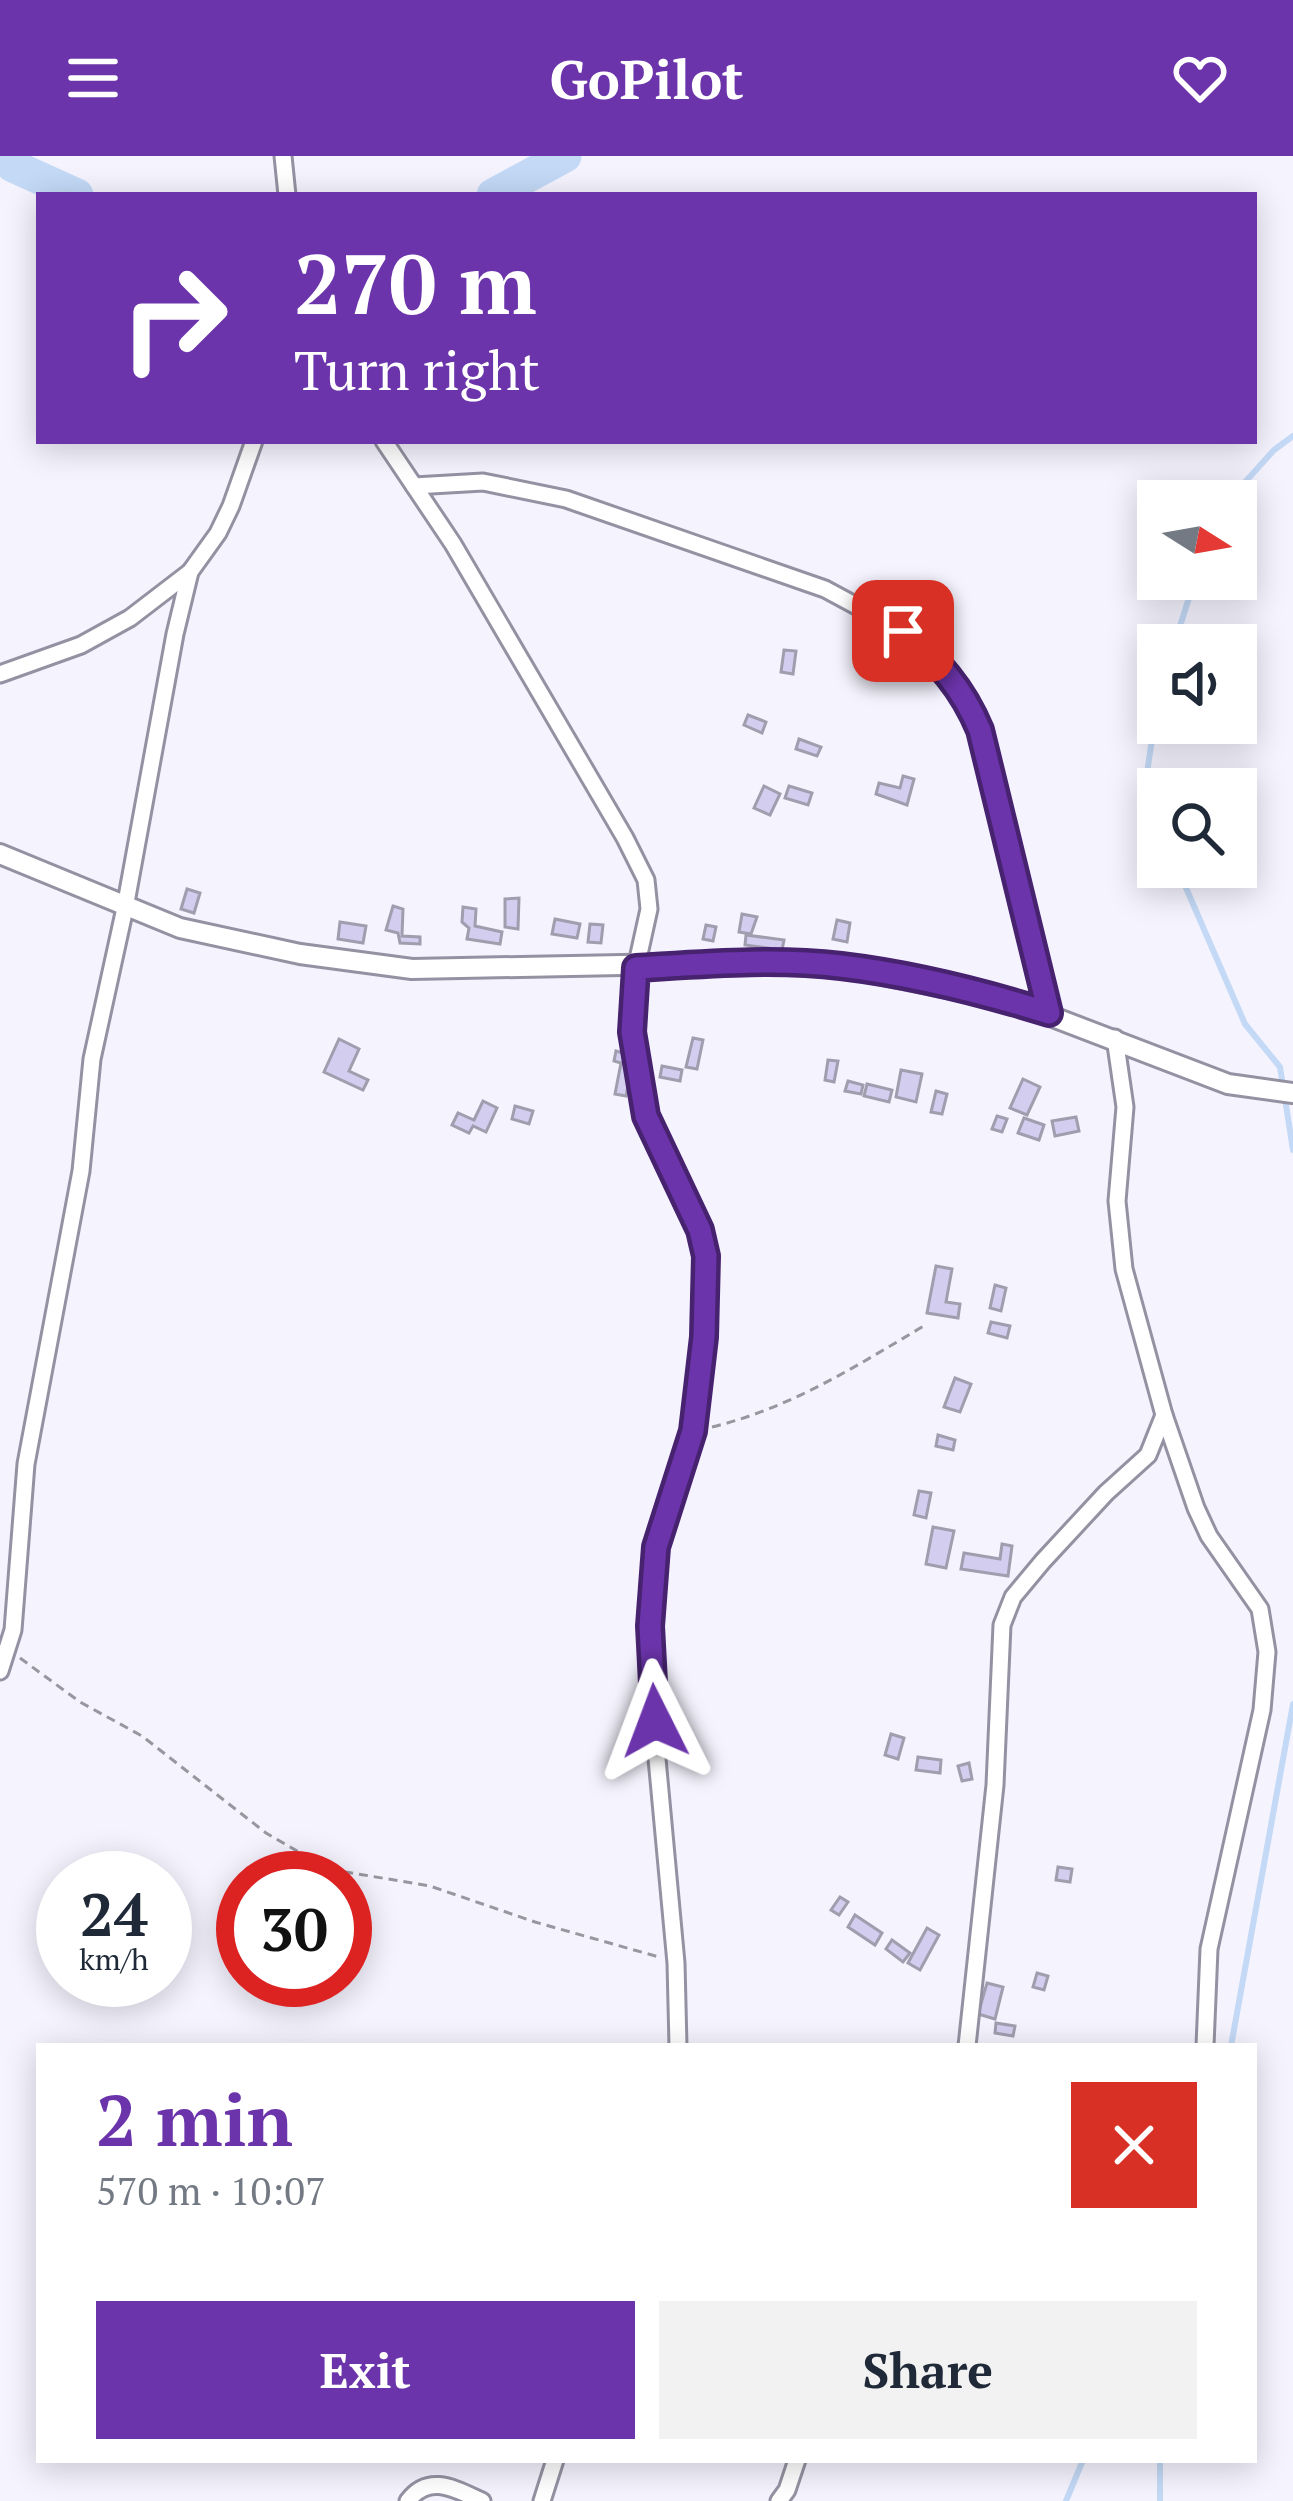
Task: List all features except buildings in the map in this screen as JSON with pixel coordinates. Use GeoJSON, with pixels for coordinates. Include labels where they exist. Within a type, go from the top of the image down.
{"type":"FeatureCollection","features":[{"type":"Feature","properties":{"kind":"street"},"geometry":{"type":"LineString","coordinates":[[283,156],[287,192]]}},
{"type":"Feature","properties":{"kind":"street"},"geometry":{"type":"LineString","coordinates":[[0,674],[81,645],[130,618],[190,572],[224,520],[253,444]]}},
{"type":"Feature","properties":{"kind":"street"},"geometry":{"type":"LineString","coordinates":[[386,444],[486,601],[646,880],[649,908],[636,968],[632,1032],[646,1116],[700,1230],[706,1256],[704,1337],[693,1431],[656,1547],[650,1626],[678,2043]]}},
{"type":"Feature","properties":{"kind":"street"},"geometry":{"type":"LineString","coordinates":[[415,486],[483,482],[566,499],[825,589],[903,631],[940,662],[965,696],[980,730],[1049,1013]]}},
{"type":"Feature","properties":{"kind":"street"},"geometry":{"type":"LineString","coordinates":[[0,1671],[9,1651],[32,1428],[86,1142],[92,1059],[190,572]]}},
{"type":"Feature","properties":{"kind":"street"},"geometry":{"type":"LineString","coordinates":[[0,854],[180,928],[300,954],[412,969],[724,963],[839,966],[1011,1001],[1228,1084],[1293,1093]]}},
{"type":"Feature","properties":{"kind":"street"},"geometry":{"type":"LineString","coordinates":[[1114,1038],[1125,1107],[1118,1201],[1124,1269],[1164,1414],[1209,1535],[1260,1609],[1268,1652],[1262,1710],[1209,1949],[1205,2043]]}},
{"type":"Feature","properties":{"kind":"street"},"geometry":{"type":"LineString","coordinates":[[967,2043],[994,1785],[1002,1625],[1013,1597],[1043,1561],[1148,1455],[1164,1414]]}},
{"type":"Feature","properties":{"kind":"street"},"geometry":{"type":"LineString","coordinates":[[542,2501],[555,2463]]}},
{"type":"Feature","properties":{"kind":"street"},"geometry":{"type":"LineString","coordinates":[[779,2501],[796,2463]]}},
{"type":"Feature","properties":{"kind":"street"},"geometry":{"type":"LineString","coordinates":[[408,2501],[422,2487],[435,2484],[482,2501]]}},
{"type":"Feature","properties":{"kind":"path"},"geometry":{"type":"LineString","coordinates":[[693,1431],[772,1409],[927,1324]]}},
{"type":"Feature","properties":{"kind":"path"},"geometry":{"type":"LineString","coordinates":[[9,1651],[80,1702],[142,1736],[266,1833],[311,1859],[346,1872],[430,1886],[676,1963]]}},
{"type":"Feature","properties":{"kind":"waterway"},"geometry":{"type":"LineString","coordinates":[[12,156],[13,166],[70,192]]}},
{"type":"Feature","properties":{"kind":"waterway"},"geometry":{"type":"LineString","coordinates":[[499,192],[565,156]]}},
{"type":"Feature","properties":{"kind":"waterway"},"geometry":{"type":"LineString","coordinates":[[1247,480],[1293,436]]}},
{"type":"Feature","properties":{"kind":"waterway"},"geometry":{"type":"LineString","coordinates":[[1181,624],[1188,600]]}},
{"type":"Feature","properties":{"kind":"waterway"},"geometry":{"type":"LineString","coordinates":[[1148,768],[1151,744]]}},
{"type":"Feature","properties":{"kind":"waterway"},"geometry":{"type":"LineString","coordinates":[[1186,888],[1245,1024],[1280,1067],[1293,1150]]}},
{"type":"Feature","properties":{"kind":"waterway"},"geometry":{"type":"LineString","coordinates":[[1232,2043],[1293,1704]]}},
{"type":"Feature","properties":{"kind":"waterway"},"geometry":{"type":"LineString","coordinates":[[1066,2501],[1082,2463]]}},
{"type":"Feature","properties":{"kind":"waterway"},"geometry":{"type":"LineString","coordinates":[[1160,2463],[1160,2501]]}},
{"type":"Feature","properties":{"kind":"route"},"geometry":{"type":"LineString","coordinates":[[655,1721],[650,1626],[656,1547],[693,1431],[704,1337],[706,1256],[700,1230],[646,1116],[632,1032],[636,968],[724,963],[839,966],[1049,1013],[980,730],[965,696],[940,662],[903,631]]}}]}
